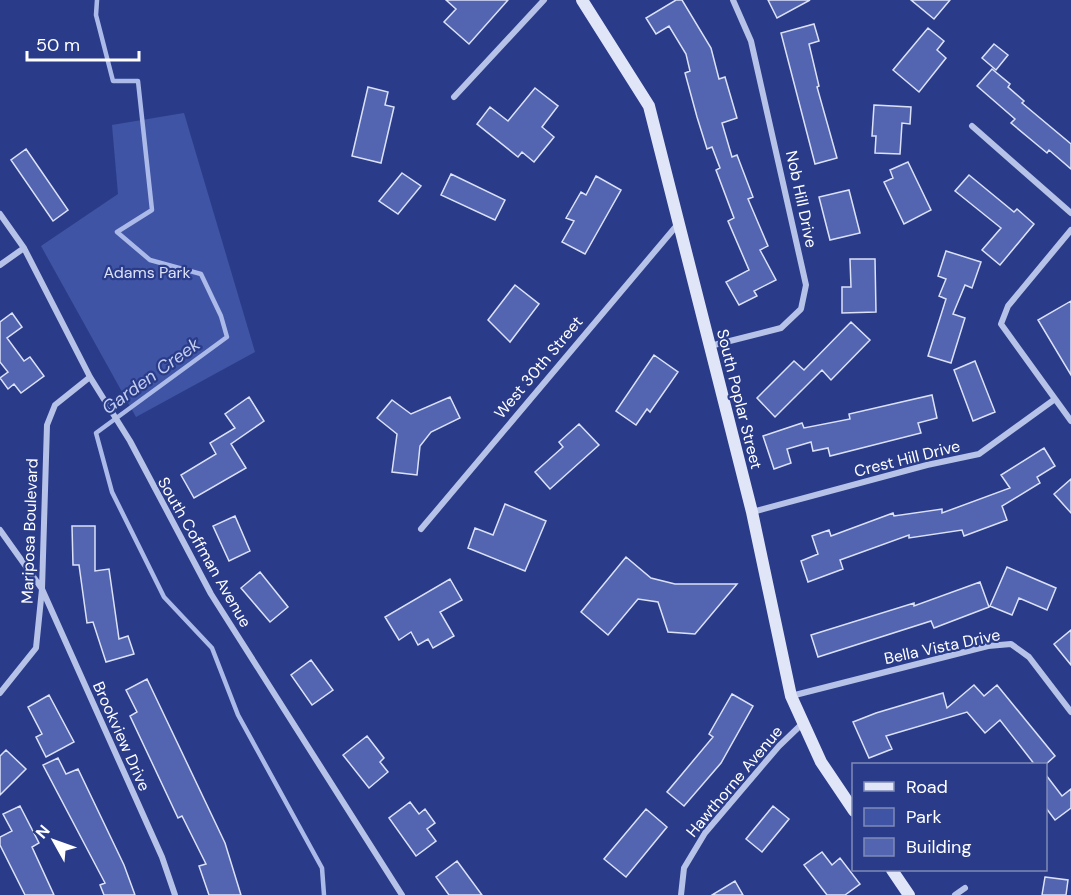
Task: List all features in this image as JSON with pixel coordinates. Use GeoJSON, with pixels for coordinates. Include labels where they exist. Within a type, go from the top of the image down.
{"type":"FeatureCollection","features":[{"type":"Feature","properties":{"kind":"main road","name":"South Poplar Street"},"geometry":{"type":"LineString","coordinates":[[582,0],[649,106],[752,512],[791,696],[821,762],[852,808]]}},
{"type":"Feature","properties":{"kind":"main road"},"geometry":{"type":"LineString","coordinates":[[893,871],[909,895]]}},
{"type":"Feature","properties":{"kind":"street"},"geometry":{"type":"LineString","coordinates":[[454,97],[544,0]]}},
{"type":"Feature","properties":{"kind":"street","name":"Nob Hill Drive"},"geometry":{"type":"LineString","coordinates":[[710,346],[781,328],[801,309],[806,285],[785,181],[751,41],[733,0]]}},
{"type":"Feature","properties":{"kind":"street"},"geometry":{"type":"LineString","coordinates":[[972,126],[1071,213]]}},
{"type":"Feature","properties":{"kind":"street","name":"South Coffman Avenue"},"geometry":{"type":"LineString","coordinates":[[0,214],[24,248],[90,377],[130,441],[211,594],[402,895]]}},
{"type":"Feature","properties":{"kind":"street","name":"West 30th Street"},"geometry":{"type":"LineString","coordinates":[[421,529],[678,224]]}},
{"type":"Feature","properties":{"kind":"street"},"geometry":{"type":"LineString","coordinates":[[1071,230],[1008,306],[1002,324],[1071,421]]}},
{"type":"Feature","properties":{"kind":"street"},"geometry":{"type":"LineString","coordinates":[[0,265],[24,248]]}},
{"type":"Feature","properties":{"kind":"street","name":"Mariposa Boulevard"},"geometry":{"type":"LineString","coordinates":[[0,693],[36,648],[42,589],[46,425],[54,405],[90,377]]}},
{"type":"Feature","properties":{"kind":"street","name":"Crest Hill Drive"},"geometry":{"type":"LineString","coordinates":[[752,512],[927,465],[979,454],[1055,399]]}},
{"type":"Feature","properties":{"kind":"street"},"geometry":{"type":"LineString","coordinates":[[0,530],[42,589]]}},
{"type":"Feature","properties":{"kind":"street","name":"Brookview Drive"},"geometry":{"type":"LineString","coordinates":[[42,589],[162,857],[175,895]]}},
{"type":"Feature","properties":{"kind":"street","name":"Bella Vista Drive"},"geometry":{"type":"LineString","coordinates":[[791,696],[988,646],[1011,645],[1029,657],[1071,712]]}},
{"type":"Feature","properties":{"kind":"street","name":"Hawthorne Avenue"},"geometry":{"type":"LineString","coordinates":[[681,895],[684,868],[705,833],[779,746],[804,722]]}},
{"type":"Feature","properties":{"kind":"street"},"geometry":{"type":"LineString","coordinates":[[955,895],[965,888]]}},
{"type":"Feature","properties":{"kind":"green space","name":"Adams Park"},"geometry":{"type":"Polygon","coordinates":[[[184,113],[255,352],[136,417],[41,246],[118,194],[112,125],[184,113]]]}},
{"type":"Feature","properties":{"kind":"building"},"geometry":{"type":"Polygon","coordinates":[[[446,0],[508,0],[469,44],[444,22],[456,9],[446,0]]]}},
{"type":"Feature","properties":{"kind":"building"},"geometry":{"type":"Polygon","coordinates":[[[676,0],[682,0],[711,48],[719,79],[725,77],[737,118],[722,123],[732,157],[737,155],[753,197],[748,199],[768,246],[760,250],[776,280],[754,291],[757,296],[739,305],[726,282],[749,270],[728,221],[734,218],[716,170],[720,168],[712,147],[707,149],[697,117],[685,73],[690,71],[686,54],[669,26],[656,34],[646,18],[676,0]]]}},
{"type":"Feature","properties":{"kind":"building"},"geometry":{"type":"Polygon","coordinates":[[[768,0],[810,0],[777,18],[768,0]]]}},
{"type":"Feature","properties":{"kind":"building"},"geometry":{"type":"Polygon","coordinates":[[[911,0],[950,0],[934,19],[911,0]]]}},
{"type":"Feature","properties":{"kind":"building"},"geometry":{"type":"Polygon","coordinates":[[[814,24],[819,41],[809,44],[819,86],[817,87],[837,158],[815,164],[781,33],[814,24]]]}},
{"type":"Feature","properties":{"kind":"building"},"geometry":{"type":"Polygon","coordinates":[[[928,28],[944,41],[937,50],[946,58],[919,92],[893,70],[928,28]]]}},
{"type":"Feature","properties":{"kind":"building"},"geometry":{"type":"Polygon","coordinates":[[[994,44],[1008,55],[996,70],[982,58],[994,44]]]}},
{"type":"Feature","properties":{"kind":"building"},"geometry":{"type":"Polygon","coordinates":[[[992,69],[1010,84],[1008,87],[1024,101],[1022,103],[1071,144],[1071,169],[1049,150],[1047,153],[1011,123],[1015,119],[977,86],[992,69]]]}},
{"type":"Feature","properties":{"kind":"building"},"geometry":{"type":"Polygon","coordinates":[[[368,87],[388,92],[385,105],[394,107],[381,163],[352,156],[368,87]]]}},
{"type":"Feature","properties":{"kind":"building"},"geometry":{"type":"Polygon","coordinates":[[[535,88],[558,106],[542,127],[554,137],[534,162],[522,152],[518,157],[477,124],[490,107],[508,121],[535,88]]]}},
{"type":"Feature","properties":{"kind":"building"},"geometry":{"type":"Polygon","coordinates":[[[874,105],[911,107],[910,124],[902,123],[900,154],[875,153],[876,136],[872,136],[874,105]]]}},
{"type":"Feature","properties":{"kind":"building"},"geometry":{"type":"Polygon","coordinates":[[[26,149],[68,210],[53,221],[11,160],[26,149]]]}},
{"type":"Feature","properties":{"kind":"building"},"geometry":{"type":"Polygon","coordinates":[[[908,162],[931,210],[904,224],[884,182],[893,178],[890,170],[908,162]]]}},
{"type":"Feature","properties":{"kind":"building"},"geometry":{"type":"Polygon","coordinates":[[[402,173],[421,186],[398,214],[379,201],[402,173]]]}},
{"type":"Feature","properties":{"kind":"building"},"geometry":{"type":"Polygon","coordinates":[[[451,174],[505,200],[495,220],[441,195],[451,174]]]}},
{"type":"Feature","properties":{"kind":"building"},"geometry":{"type":"Polygon","coordinates":[[[969,175],[1014,212],[1017,209],[1034,224],[1000,265],[982,250],[1001,228],[955,191],[969,175]]]}},
{"type":"Feature","properties":{"kind":"building"},"geometry":{"type":"Polygon","coordinates":[[[596,176],[621,190],[585,254],[562,242],[574,221],[566,218],[581,192],[586,195],[596,176]]]}},
{"type":"Feature","properties":{"kind":"building"},"geometry":{"type":"Polygon","coordinates":[[[849,190],[860,233],[830,240],[819,197],[849,190]]]}},
{"type":"Feature","properties":{"kind":"building"},"geometry":{"type":"Polygon","coordinates":[[[946,251],[981,262],[972,288],[965,285],[953,314],[965,318],[951,363],[928,356],[946,299],[939,296],[946,279],[938,276],[946,251]]]}},
{"type":"Feature","properties":{"kind":"building"},"geometry":{"type":"Polygon","coordinates":[[[850,259],[875,259],[876,312],[842,313],[842,287],[851,287],[850,259]]]}},
{"type":"Feature","properties":{"kind":"building"},"geometry":{"type":"Polygon","coordinates":[[[515,285],[539,304],[510,342],[488,320],[515,285]]]}},
{"type":"Feature","properties":{"kind":"building"},"geometry":{"type":"Polygon","coordinates":[[[1071,301],[1071,375],[1038,320],[1071,301]]]}},
{"type":"Feature","properties":{"kind":"building"},"geometry":{"type":"Polygon","coordinates":[[[12,313],[22,327],[7,338],[24,361],[30,357],[44,376],[21,393],[14,384],[8,389],[0,378],[8,372],[0,362],[0,322],[12,313]]]}},
{"type":"Feature","properties":{"kind":"building"},"geometry":{"type":"Polygon","coordinates":[[[851,322],[870,340],[831,380],[822,370],[775,417],[757,398],[794,361],[804,370],[851,322]]]}},
{"type":"Feature","properties":{"kind":"building"},"geometry":{"type":"Polygon","coordinates":[[[654,355],[678,372],[650,412],[647,409],[636,425],[616,411],[654,355]]]}},
{"type":"Feature","properties":{"kind":"building"},"geometry":{"type":"Polygon","coordinates":[[[975,361],[995,412],[973,421],[954,370],[975,361]]]}},
{"type":"Feature","properties":{"kind":"building"},"geometry":{"type":"Polygon","coordinates":[[[932,395],[937,418],[918,423],[921,433],[830,456],[828,448],[813,451],[811,442],[787,449],[791,463],[774,469],[763,436],[802,423],[804,428],[850,419],[849,414],[932,395]]]}},
{"type":"Feature","properties":{"kind":"building"},"geometry":{"type":"Polygon","coordinates":[[[249,397],[264,421],[231,444],[246,468],[194,498],[181,475],[216,454],[210,443],[235,428],[225,414],[249,397]]]}},
{"type":"Feature","properties":{"kind":"building"},"geometry":{"type":"Polygon","coordinates":[[[450,397],[460,418],[431,432],[420,446],[417,475],[392,472],[397,434],[377,418],[392,400],[411,414],[450,397]]]}},
{"type":"Feature","properties":{"kind":"building"},"geometry":{"type":"Polygon","coordinates":[[[579,424],[599,445],[550,489],[535,472],[563,447],[559,442],[579,424]]]}},
{"type":"Feature","properties":{"kind":"building"},"geometry":{"type":"Polygon","coordinates":[[[1044,448],[1055,466],[1037,477],[1040,483],[1002,506],[1007,520],[964,536],[962,530],[909,538],[909,535],[840,560],[843,569],[808,582],[801,561],[818,554],[812,536],[829,530],[831,536],[893,513],[894,516],[942,509],[942,513],[1010,488],[1001,475],[1044,448]]]}},
{"type":"Feature","properties":{"kind":"building"},"geometry":{"type":"Polygon","coordinates":[[[1071,479],[1071,513],[1054,494],[1071,479]]]}},
{"type":"Feature","properties":{"kind":"building"},"geometry":{"type":"Polygon","coordinates":[[[505,504],[546,521],[525,571],[468,548],[475,528],[493,535],[505,504]]]}},
{"type":"Feature","properties":{"kind":"building"},"geometry":{"type":"Polygon","coordinates":[[[235,516],[250,551],[229,561],[213,526],[235,516]]]}},
{"type":"Feature","properties":{"kind":"building"},"geometry":{"type":"Polygon","coordinates":[[[72,526],[95,526],[95,571],[109,569],[119,639],[128,636],[134,654],[106,662],[93,622],[87,623],[79,565],[73,565],[72,526]]]}},
{"type":"Feature","properties":{"kind":"building"},"geometry":{"type":"Polygon","coordinates":[[[626,557],[651,578],[675,584],[737,584],[695,634],[668,632],[658,602],[638,599],[608,635],[581,612],[626,557]]]}},
{"type":"Feature","properties":{"kind":"building"},"geometry":{"type":"Polygon","coordinates":[[[1007,567],[1056,588],[1047,610],[1019,598],[1012,615],[990,606],[1007,567]]]}},
{"type":"Feature","properties":{"kind":"building"},"geometry":{"type":"Polygon","coordinates":[[[260,572],[288,607],[270,622],[241,588],[260,572]]]}},
{"type":"Feature","properties":{"kind":"building"},"geometry":{"type":"Polygon","coordinates":[[[450,579],[462,600],[440,612],[454,636],[433,648],[428,639],[418,645],[411,632],[399,640],[385,617],[450,579]]]}},
{"type":"Feature","properties":{"kind":"building"},"geometry":{"type":"Polygon","coordinates":[[[980,582],[989,607],[934,628],[931,621],[818,657],[811,635],[914,603],[914,606],[980,582]]]}},
{"type":"Feature","properties":{"kind":"building"},"geometry":{"type":"Polygon","coordinates":[[[1071,630],[1071,665],[1054,644],[1071,630]]]}},
{"type":"Feature","properties":{"kind":"building"},"geometry":{"type":"Polygon","coordinates":[[[311,660],[333,690],[312,705],[291,675],[311,660]]]}},
{"type":"Feature","properties":{"kind":"building"},"geometry":{"type":"Polygon","coordinates":[[[147,679],[225,843],[241,895],[209,895],[199,866],[206,864],[182,816],[178,818],[130,716],[137,712],[126,690],[147,679]]]}},
{"type":"Feature","properties":{"kind":"building"},"geometry":{"type":"Polygon","coordinates":[[[974,685],[984,696],[997,685],[1055,756],[1047,763],[1033,763],[1000,720],[985,733],[967,712],[886,736],[892,749],[869,758],[853,722],[943,693],[947,708],[974,685]]]}},
{"type":"Feature","properties":{"kind":"building"},"geometry":{"type":"Polygon","coordinates":[[[732,694],[753,706],[721,763],[684,806],[667,792],[713,737],[709,734],[732,694]]]}},
{"type":"Feature","properties":{"kind":"building"},"geometry":{"type":"Polygon","coordinates":[[[49,695],[74,742],[46,757],[36,737],[42,734],[28,707],[49,695]]]}},
{"type":"Feature","properties":{"kind":"building"},"geometry":{"type":"Polygon","coordinates":[[[367,736],[384,758],[380,762],[388,772],[369,788],[343,755],[367,736]]]}},
{"type":"Feature","properties":{"kind":"building"},"geometry":{"type":"Polygon","coordinates":[[[6,750],[26,769],[0,795],[0,756],[6,750]]]}},
{"type":"Feature","properties":{"kind":"building"},"geometry":{"type":"Polygon","coordinates":[[[58,758],[66,774],[78,769],[124,865],[135,895],[104,895],[100,885],[105,883],[43,765],[58,758]]]}},
{"type":"Feature","properties":{"kind":"building"},"geometry":{"type":"Polygon","coordinates":[[[1047,776],[1062,796],[1071,789],[1071,808],[1055,820],[1047,809],[1047,776]]]}},
{"type":"Feature","properties":{"kind":"building"},"geometry":{"type":"Polygon","coordinates":[[[410,802],[419,814],[425,809],[435,823],[427,829],[436,841],[416,856],[389,818],[410,802]]]}},
{"type":"Feature","properties":{"kind":"building"},"geometry":{"type":"Polygon","coordinates":[[[20,806],[39,843],[32,847],[54,895],[25,895],[0,845],[0,837],[12,831],[3,814],[20,806]]]}},
{"type":"Feature","properties":{"kind":"building"},"geometry":{"type":"Polygon","coordinates":[[[773,806],[789,819],[762,852],[746,839],[773,806]]]}},
{"type":"Feature","properties":{"kind":"building"},"geometry":{"type":"Polygon","coordinates":[[[646,809],[667,827],[626,877],[604,859],[646,809]]]}},
{"type":"Feature","properties":{"kind":"building"},"geometry":{"type":"Polygon","coordinates":[[[822,852],[832,865],[840,858],[860,884],[845,895],[827,895],[804,865],[822,852]]]}},
{"type":"Feature","properties":{"kind":"building"},"geometry":{"type":"Polygon","coordinates":[[[457,861],[482,895],[449,895],[436,877],[457,861]]]}},
{"type":"Feature","properties":{"kind":"building"},"geometry":{"type":"Polygon","coordinates":[[[1045,877],[1068,880],[1066,895],[1042,895],[1045,877]]]}},
{"type":"Feature","properties":{"kind":"building"},"geometry":{"type":"Polygon","coordinates":[[[735,881],[743,895],[712,895],[735,881]]]}},
{"type":"Feature","properties":{"kind":"waterway","name":"Garden Creek"},"geometry":{"type":"LineString","coordinates":[[97,0],[96,15],[113,81],[138,81],[152,210],[117,232],[150,260],[201,274],[221,316],[227,337],[96,433],[112,492],[164,597],[212,648],[238,715],[322,868],[324,895]]}}]}
